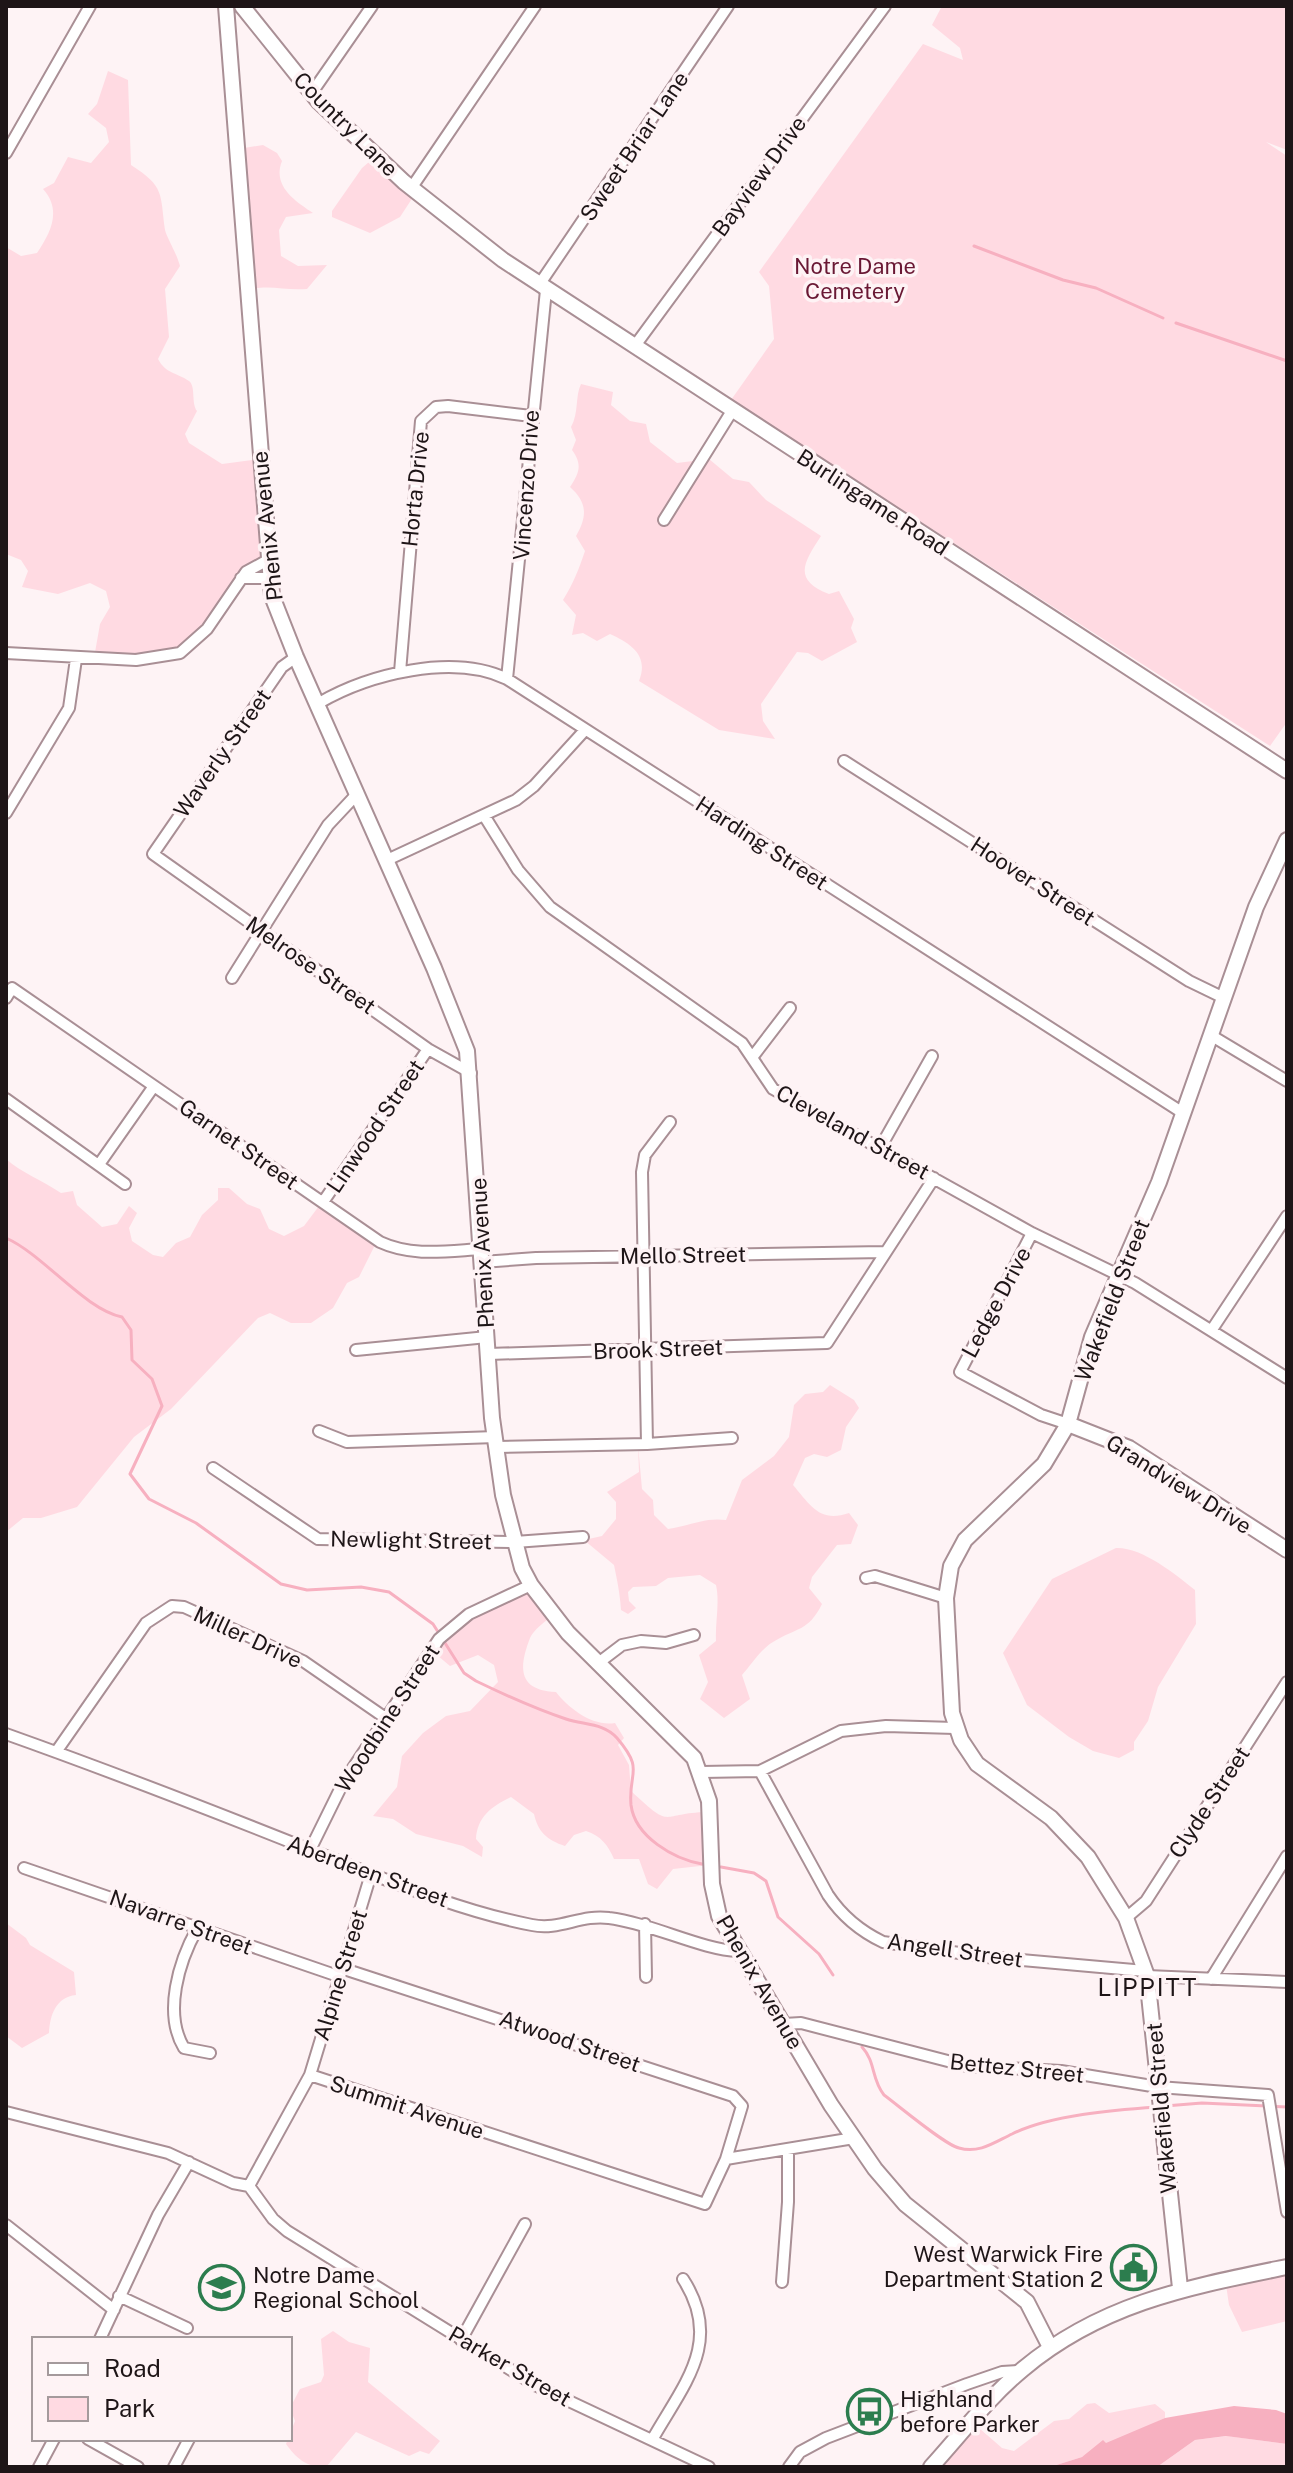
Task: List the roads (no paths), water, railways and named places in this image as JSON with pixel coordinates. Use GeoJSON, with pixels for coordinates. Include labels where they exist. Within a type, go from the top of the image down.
{"type":"FeatureCollection","features":[{"type":"Feature","properties":{"kind":"street"},"geometry":{"type":"LineString","coordinates":[[6,153],[90,6]]}},
{"type":"Feature","properties":{"kind":"street","name":"Phenix Avenue"},"geometry":{"type":"LineString","coordinates":[[226,6],[268,560],[277,613],[452,1010],[471,1073],[496,1442],[515,1542],[531,1585],[597,1664],[694,1758],[702,1772],[709,1801],[715,1898],[719,1916],[854,2138],[905,2204],[1027,2302],[1050,2347]]}},
{"type":"Feature","properties":{"kind":"street","name":"Country Lane"},"geometry":{"type":"LineString","coordinates":[[242,6],[311,94],[412,187],[463,229]]}},
{"type":"Feature","properties":{"kind":"street"},"geometry":{"type":"LineString","coordinates":[[311,94],[372,6]]}},
{"type":"Feature","properties":{"kind":"street"},"geometry":{"type":"LineString","coordinates":[[412,187],[535,6]]}},
{"type":"Feature","properties":{"kind":"street","name":"Sweet Briar Lane"},"geometry":{"type":"LineString","coordinates":[[542,288],[728,6]]}},
{"type":"Feature","properties":{"kind":"street","name":"Bayview Drive"},"geometry":{"type":"LineString","coordinates":[[634,347],[885,6]]}},
{"type":"Feature","properties":{"kind":"street","name":"Burlingame Road"},"geometry":{"type":"LineString","coordinates":[[463,229],[542,288],[1287,771]]}},
{"type":"Feature","properties":{"kind":"street","name":"Vincenzo Drive"},"geometry":{"type":"LineString","coordinates":[[507,679],[542,288]]}},
{"type":"Feature","properties":{"kind":"street","name":"Horta Drive"},"geometry":{"type":"LineString","coordinates":[[400,672],[421,421],[436,407],[448,406],[531,416]]}},
{"type":"Feature","properties":{"kind":"street"},"geometry":{"type":"LineString","coordinates":[[664,520],[732,411]]}},
{"type":"Feature","properties":{"kind":"street"},"geometry":{"type":"LineString","coordinates":[[6,653],[76,659],[151,660],[180,653],[207,629],[252,566],[268,560]]}},
{"type":"Feature","properties":{"kind":"street"},"geometry":{"type":"LineString","coordinates":[[241,578],[271,578]]}},
{"type":"Feature","properties":{"kind":"street","name":"Waverly Street"},"geometry":{"type":"LineString","coordinates":[[153,854],[282,667],[296,657]]}},
{"type":"Feature","properties":{"kind":"street"},"geometry":{"type":"LineString","coordinates":[[6,813],[69,708],[76,659]]}},
{"type":"Feature","properties":{"kind":"street","name":"Harding Street"},"geometry":{"type":"LineString","coordinates":[[319,703],[345,688],[400,672],[475,668],[507,679],[1183,1113]]}},
{"type":"Feature","properties":{"kind":"street"},"geometry":{"type":"LineString","coordinates":[[387,860],[485,817],[526,793],[585,730]]}},
{"type":"Feature","properties":{"kind":"street","name":"Hoover Street"},"geometry":{"type":"LineString","coordinates":[[844,761],[1189,981],[1224,998]]}},
{"type":"Feature","properties":{"kind":"street"},"geometry":{"type":"LineString","coordinates":[[232,978],[259,929],[328,825],[358,793]]}},
{"type":"Feature","properties":{"kind":"street","name":"Cleveland Street"},"geometry":{"type":"LineString","coordinates":[[485,817],[518,870],[550,907],[742,1043],[754,1055],[773,1089],[1032,1233],[1135,1283],[1213,1328],[1287,1378]]}},
{"type":"Feature","properties":{"kind":"street","name":"Wakefield Street"},"geometry":{"type":"LineString","coordinates":[[1180,2288],[1146,1973],[1126,1918],[1071,1837],[1051,1818],[977,1764],[955,1728],[946,1598],[951,1566],[965,1540],[981,1521],[1044,1464],[1068,1424],[1092,1337],[1183,1113],[1268,875],[1287,840]]}},
{"type":"Feature","properties":{"kind":"street","name":"Melrose Street"},"geometry":{"type":"LineString","coordinates":[[153,854],[428,1049],[471,1073]]}},
{"type":"Feature","properties":{"kind":"street","name":"Garnet Street"},"geometry":{"type":"LineString","coordinates":[[9,993],[154,1086],[380,1242],[401,1250],[481,1256]]}},
{"type":"Feature","properties":{"kind":"street"},"geometry":{"type":"LineString","coordinates":[[754,1055],[790,1008]]}},
{"type":"Feature","properties":{"kind":"street"},"geometry":{"type":"LineString","coordinates":[[1212,1036],[1287,1081]]}},
{"type":"Feature","properties":{"kind":"street","name":"Linwood Street"},"geometry":{"type":"LineString","coordinates":[[323,1202],[428,1049]]}},
{"type":"Feature","properties":{"kind":"street"},"geometry":{"type":"LineString","coordinates":[[880,1148],[932,1056]]}},
{"type":"Feature","properties":{"kind":"street"},"geometry":{"type":"LineString","coordinates":[[100,1163],[154,1086]]}},
{"type":"Feature","properties":{"kind":"street"},"geometry":{"type":"LineString","coordinates":[[6,1099],[100,1163],[125,1184]]}},
{"type":"Feature","properties":{"kind":"street"},"geometry":{"type":"LineString","coordinates":[[647,1444],[643,1161],[670,1122]]}},
{"type":"Feature","properties":{"kind":"street"},"geometry":{"type":"LineString","coordinates":[[884,1252],[934,1178]]}},
{"type":"Feature","properties":{"kind":"street"},"geometry":{"type":"LineString","coordinates":[[1213,1328],[1287,1216]]}},
{"type":"Feature","properties":{"kind":"street","name":"Ledge Drive"},"geometry":{"type":"LineString","coordinates":[[1032,1233],[960,1372],[1020,1405],[1068,1424]]}},
{"type":"Feature","properties":{"kind":"street","name":"Mello Street"},"geometry":{"type":"LineString","coordinates":[[481,1256],[884,1252]]}},
{"type":"Feature","properties":{"kind":"street","name":"Brook Street"},"geometry":{"type":"LineString","coordinates":[[489,1354],[827,1343],[839,1329],[884,1252]]}},
{"type":"Feature","properties":{"kind":"street"},"geometry":{"type":"LineString","coordinates":[[356,1350],[487,1337]]}},
{"type":"Feature","properties":{"kind":"street","name":"Grandview Drive"},"geometry":{"type":"LineString","coordinates":[[1068,1424],[1129,1448],[1287,1550]]}},
{"type":"Feature","properties":{"kind":"street"},"geometry":{"type":"LineString","coordinates":[[319,1431],[347,1442],[647,1444],[732,1438]]}},
{"type":"Feature","properties":{"kind":"street","name":"Newlight Street"},"geometry":{"type":"LineString","coordinates":[[213,1468],[318,1539],[515,1542],[583,1537]]}},
{"type":"Feature","properties":{"kind":"street"},"geometry":{"type":"LineString","coordinates":[[866,1578],[875,1576],[946,1598]]}},
{"type":"Feature","properties":{"kind":"street","name":"Woodbine Street"},"geometry":{"type":"LineString","coordinates":[[310,1850],[329,1806],[445,1633],[469,1614],[531,1585]]}},
{"type":"Feature","properties":{"kind":"street","name":"Miller Drive"},"geometry":{"type":"LineString","coordinates":[[56,1752],[118,1662],[156,1614],[172,1606],[184,1607],[303,1661],[387,1719]]}},
{"type":"Feature","properties":{"kind":"street"},"geometry":{"type":"LineString","coordinates":[[597,1664],[622,1645],[641,1641],[666,1643],[694,1635]]}},
{"type":"Feature","properties":{"kind":"street","name":"Clyde Street"},"geometry":{"type":"LineString","coordinates":[[1126,1918],[1146,1901],[1287,1682]]}},
{"type":"Feature","properties":{"kind":"street"},"geometry":{"type":"LineString","coordinates":[[702,1772],[760,1771],[841,1731],[886,1726],[955,1728]]}},
{"type":"Feature","properties":{"kind":"street","name":"Aberdeen Street"},"geometry":{"type":"LineString","coordinates":[[6,1734],[371,1874],[493,1917],[548,1928],[584,1917],[645,1924],[723,1951],[738,1951]]}},
{"type":"Feature","properties":{"kind":"street","name":"Angell Street"},"geometry":{"type":"LineString","coordinates":[[760,1771],[833,1902],[869,1935],[897,1944],[987,1957],[1211,1979],[1287,1982]]}},
{"type":"Feature","properties":{"kind":"street"},"geometry":{"type":"LineString","coordinates":[[1211,1979],[1287,1856]]}},
{"type":"Feature","properties":{"kind":"street","name":"Navarre Street"},"geometry":{"type":"LineString","coordinates":[[24,1868],[197,1929],[339,1972]]}},
{"type":"Feature","properties":{"kind":"street","name":"Alpine Street"},"geometry":{"type":"LineString","coordinates":[[310,2075],[371,1874]]}},
{"type":"Feature","properties":{"kind":"street"},"geometry":{"type":"LineString","coordinates":[[645,1924],[646,1977]]}},
{"type":"Feature","properties":{"kind":"street"},"geometry":{"type":"LineString","coordinates":[[197,1929],[179,1966],[175,2007],[184,2048],[210,2053]]}},
{"type":"Feature","properties":{"kind":"street","name":"Atwood Street"},"geometry":{"type":"LineString","coordinates":[[339,1972],[733,2096],[742,2106],[726,2159]]}},
{"type":"Feature","properties":{"kind":"street","name":"Bettez Street"},"geometry":{"type":"LineString","coordinates":[[784,2024],[801,2023],[947,2063],[1061,2071],[1158,2087],[1268,2095],[1287,2212]]}},
{"type":"Feature","properties":{"kind":"street","name":"Summit Avenue"},"geometry":{"type":"LineString","coordinates":[[249,2186],[310,2075],[705,2204],[726,2159]]}},
{"type":"Feature","properties":{"kind":"street"},"geometry":{"type":"LineString","coordinates":[[6,2112],[86,2130],[189,2162],[233,2183],[249,2186]]}},
{"type":"Feature","properties":{"kind":"street"},"geometry":{"type":"LineString","coordinates":[[726,2159],[854,2138]]}},
{"type":"Feature","properties":{"kind":"street"},"geometry":{"type":"LineString","coordinates":[[782,2282],[788,2150]]}},
{"type":"Feature","properties":{"kind":"street"},"geometry":{"type":"LineString","coordinates":[[101,2337],[163,2205],[189,2162]]}},
{"type":"Feature","properties":{"kind":"street","name":"Parker Street"},"geometry":{"type":"LineString","coordinates":[[249,2186],[273,2219],[287,2231],[461,2340],[537,2386],[709,2467]]}},
{"type":"Feature","properties":{"kind":"street"},"geometry":{"type":"LineString","coordinates":[[461,2340],[525,2224]]}},
{"type":"Feature","properties":{"kind":"street"},"geometry":{"type":"LineString","coordinates":[[6,2225],[114,2310]]}},
{"type":"Feature","properties":{"kind":"street"},"geometry":{"type":"LineString","coordinates":[[931,2467],[1020,2371],[1050,2347],[1103,2317],[1180,2288],[1287,2267]]}},
{"type":"Feature","properties":{"kind":"street"},"geometry":{"type":"LineString","coordinates":[[652,2440],[700,2354],[695,2296],[683,2279]]}},
{"type":"Feature","properties":{"kind":"street"},"geometry":{"type":"LineString","coordinates":[[119,2296],[187,2328]]}},
{"type":"Feature","properties":{"kind":"street"},"geometry":{"type":"LineString","coordinates":[[789,2467],[800,2452],[826,2438],[967,2384],[1002,2372],[1020,2371]]}},
{"type":"Feature","properties":{"kind":"street"},"geometry":{"type":"LineString","coordinates":[[39,2467],[53,2441]]}},
{"type":"Feature","properties":{"kind":"street"},"geometry":{"type":"LineString","coordinates":[[92,2441],[138,2467]]}},
{"type":"Feature","properties":{"kind":"street"},"geometry":{"type":"LineString","coordinates":[[174,2467],[188,2441]]}},
{"type":"Feature","properties":{"kind":"waterway"},"geometry":{"type":"LineString","coordinates":[[974,246],[1063,280],[1096,288],[1163,318]]}},
{"type":"Feature","properties":{"kind":"waterway"},"geometry":{"type":"LineString","coordinates":[[1176,323],[1287,361]]}},
{"type":"Feature","properties":{"kind":"waterway"},"geometry":{"type":"LineString","coordinates":[[6,1238],[35,1256],[93,1304],[122,1317],[131,1330],[132,1360],[152,1379],[162,1406],[130,1474],[149,1499],[196,1523],[281,1584],[307,1590],[361,1587],[389,1592],[433,1624],[464,1673],[476,1681],[543,1711],[612,1733],[631,1758],[631,1805],[640,1827],[668,1852],[702,1864]]}},
{"type":"Feature","properties":{"kind":"waterway"},"geometry":{"type":"LineString","coordinates":[[721,1867],[754,1873],[766,1881],[778,1917],[819,1954],[833,1975]]}},
{"type":"Feature","properties":{"kind":"waterway"},"geometry":{"type":"LineString","coordinates":[[862,2047],[884,2095],[933,2133],[959,2148],[980,2148],[1027,2128],[1063,2118],[1157,2107]]}},
{"type":"Feature","properties":{"kind":"waterway"},"geometry":{"type":"LineString","coordinates":[[1165,2106],[1202,2103],[1287,2107]]}},
{"type":"Feature","properties":{"kind":"place","name":"West Warwick Fire Department Station 2"},"geometry":{"type":"Point","coordinates":[1134,2267]}},
{"type":"Feature","properties":{"kind":"place","name":"Notre Dame Regional School"},"geometry":{"type":"Point","coordinates":[222,2288]}},
{"type":"Feature","properties":{"kind":"place","name":"Highland before Parker"},"geometry":{"type":"Point","coordinates":[869,2412]}},
{"type":"Feature","properties":{"kind":"district","name":"LIPPITT"},"geometry":{"type":"Point","coordinates":[1148,1988]}},
{"type":"Feature","properties":{"kind":"park label","name":"Notre Dame Cemetery"},"geometry":{"type":"Point","coordinates":[855,278]}}]}
